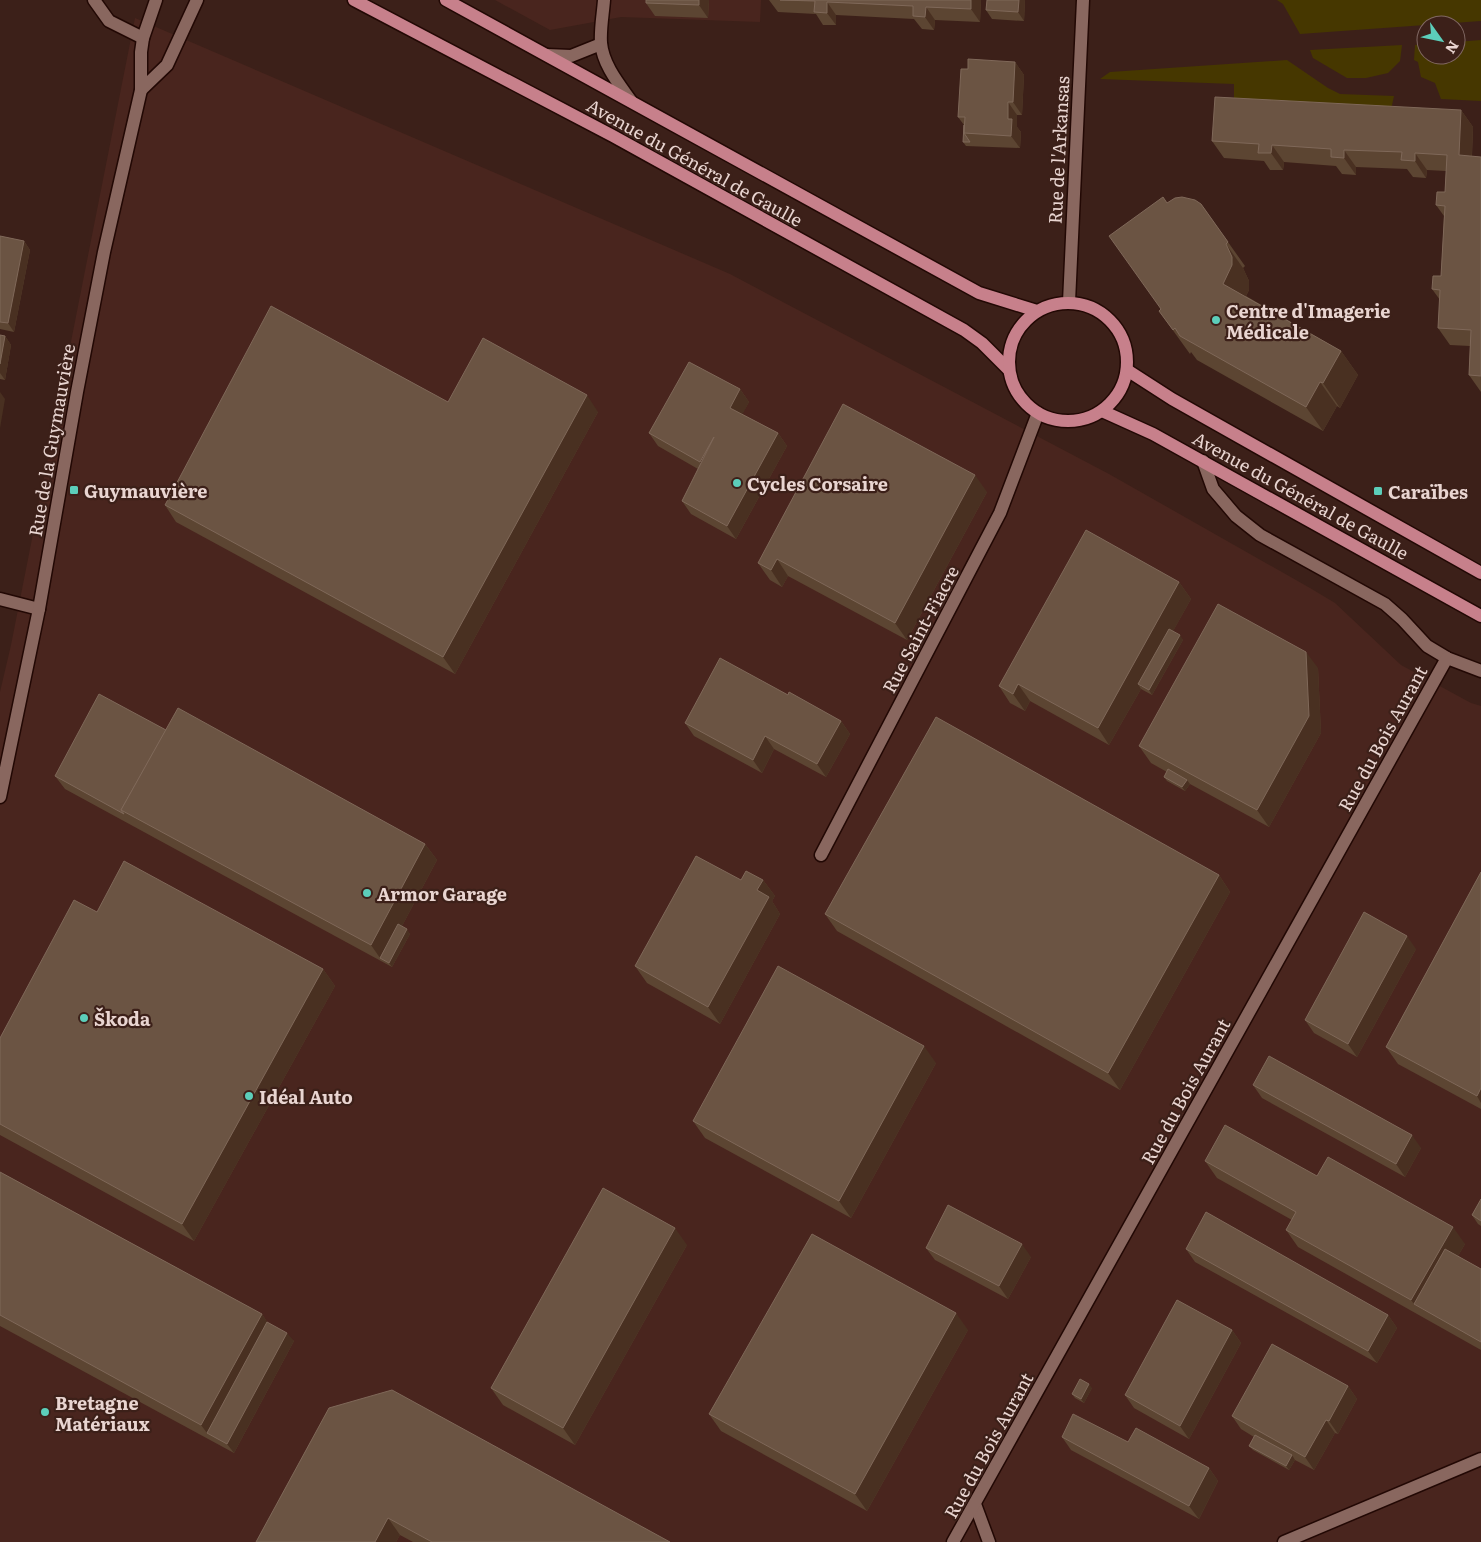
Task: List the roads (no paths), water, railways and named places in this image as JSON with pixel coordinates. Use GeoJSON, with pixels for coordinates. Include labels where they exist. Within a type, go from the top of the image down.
{"type":"FeatureCollection","features":[{"type":"Feature","properties":{"kind":"main road","name":"Avenue du Général de Gaulle"},"geometry":{"type":"LineString","coordinates":[[354,0],[613,136],[957,326],[982,343],[1009,370]]}},
{"type":"Feature","properties":{"kind":"main road","name":"Avenue du Général de Gaulle"},"geometry":{"type":"LineString","coordinates":[[446,0],[979,293],[1038,311]]}},
{"type":"Feature","properties":{"kind":"main road"},"geometry":{"type":"LineString","coordinates":[[1069,302],[1086,305],[1101,312],[1114,323],[1122,337],[1127,353],[1127,370],[1123,386],[1114,399],[1102,410],[1090,417],[1064,421],[1050,418],[1038,413],[1019,395],[1009,370],[1010,353],[1015,336],[1024,322],[1038,311],[1053,304],[1069,302]]}},
{"type":"Feature","properties":{"kind":"main road","name":"Avenue du Général de Gaulle"},"geometry":{"type":"LineString","coordinates":[[1127,370],[1172,399],[1481,573]]}},
{"type":"Feature","properties":{"kind":"main road","name":"Avenue du Général de Gaulle"},"geometry":{"type":"LineString","coordinates":[[1102,410],[1203,461],[1481,616]]}},
{"type":"Feature","properties":{"kind":"street"},"geometry":{"type":"LineString","coordinates":[[94,0],[109,21],[144,38]]}},
{"type":"Feature","properties":{"kind":"street","name":"Rue de la Guymauvière"},"geometry":{"type":"LineString","coordinates":[[0,797],[38,609],[104,252],[141,90],[141,52],[156,0]]}},
{"type":"Feature","properties":{"kind":"street"},"geometry":{"type":"LineString","coordinates":[[141,90],[167,65],[197,0]]}},
{"type":"Feature","properties":{"kind":"street"},"geometry":{"type":"LineString","coordinates":[[604,0],[601,44],[606,62],[615,79],[632,101]]}},
{"type":"Feature","properties":{"kind":"street","name":"Rue de l'Arkansas"},"geometry":{"type":"LineString","coordinates":[[1069,302],[1083,0]]}},
{"type":"Feature","properties":{"kind":"street"},"geometry":{"type":"LineString","coordinates":[[547,55],[571,56],[601,44]]}},
{"type":"Feature","properties":{"kind":"street","name":"Rue Saint-Fiacre"},"geometry":{"type":"LineString","coordinates":[[821,855],[1000,513],[1038,413]]}},
{"type":"Feature","properties":{"kind":"street"},"geometry":{"type":"LineString","coordinates":[[1203,461],[1213,490],[1236,516],[1260,535],[1385,604],[1427,646],[1447,658],[1481,672]]}},
{"type":"Feature","properties":{"kind":"street"},"geometry":{"type":"LineString","coordinates":[[0,599],[38,609]]}},
{"type":"Feature","properties":{"kind":"street","name":"Rue du Bois Aurant"},"geometry":{"type":"LineString","coordinates":[[953,1542],[1447,658]]}},
{"type":"Feature","properties":{"kind":"street"},"geometry":{"type":"LineString","coordinates":[[1284,1542],[1481,1459]]}},
{"type":"Feature","properties":{"kind":"street"},"geometry":{"type":"LineString","coordinates":[[975,1504],[989,1542]]}},
{"type":"Feature","properties":{"kind":"place","name":"Centre d'Imagerie Médicale"},"geometry":{"type":"Point","coordinates":[1216,320]}},
{"type":"Feature","properties":{"kind":"place","name":"Cycles Corsaire"},"geometry":{"type":"Point","coordinates":[737,483]}},
{"type":"Feature","properties":{"kind":"place","name":"Guymauvière"},"geometry":{"type":"Point","coordinates":[74,490]}},
{"type":"Feature","properties":{"kind":"place","name":"Caraïbes"},"geometry":{"type":"Point","coordinates":[1378,491]}},
{"type":"Feature","properties":{"kind":"place","name":"Armor Garage"},"geometry":{"type":"Point","coordinates":[367,893]}},
{"type":"Feature","properties":{"kind":"place","name":"Škoda"},"geometry":{"type":"Point","coordinates":[84,1018]}},
{"type":"Feature","properties":{"kind":"place","name":"Idéal Auto"},"geometry":{"type":"Point","coordinates":[249,1096]}},
{"type":"Feature","properties":{"kind":"place","name":"Bretagne Matériaux"},"geometry":{"type":"Point","coordinates":[45,1412]}}]}
